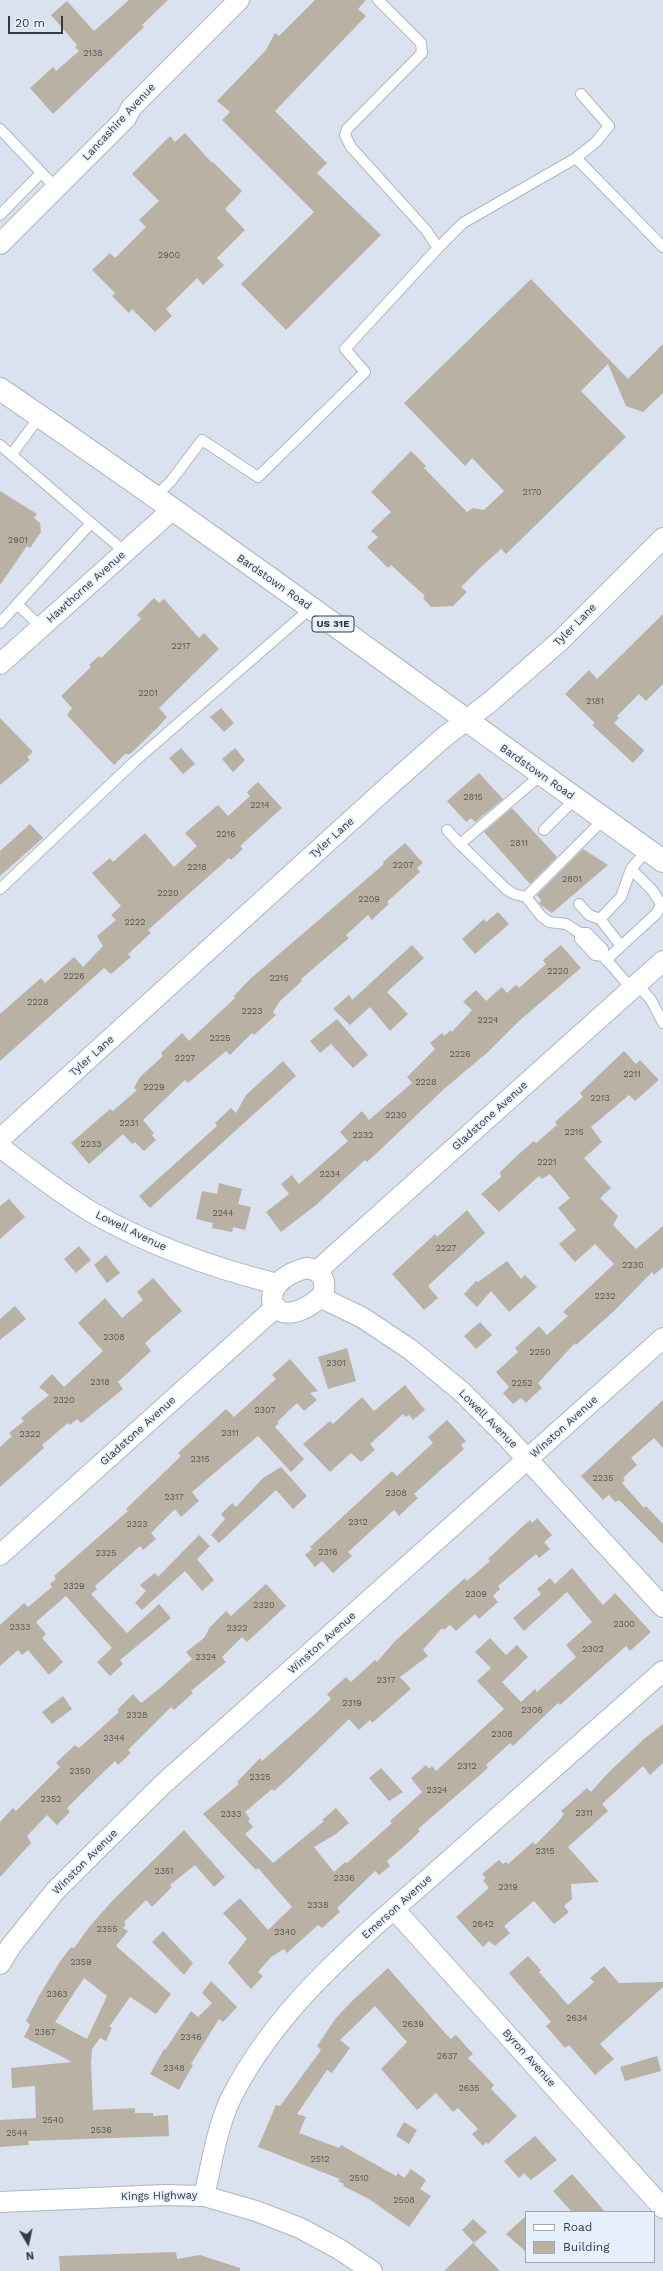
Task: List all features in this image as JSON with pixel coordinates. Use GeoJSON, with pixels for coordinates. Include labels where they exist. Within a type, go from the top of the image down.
{"type":"FeatureCollection","features":[{"type":"Feature","properties":{"kind":"main road","name":"Bardstown Road"},"geometry":{"type":"LineString","coordinates":[[0,389],[311,608],[655,856]]}},
{"type":"Feature","properties":{"kind":"street","name":"Lancashire Avenue"},"geometry":{"type":"LineString","coordinates":[[0,244],[57,189],[126,118],[131,108],[239,0]]}},
{"type":"Feature","properties":{"kind":"street","name":"Hawthorne Avenue"},"geometry":{"type":"LineString","coordinates":[[0,664],[125,552],[163,504]]}},
{"type":"Feature","properties":{"kind":"street","name":"Tyler Lane"},"geometry":{"type":"LineString","coordinates":[[0,1139],[390,785],[466,720],[490,702],[560,641],[663,538]]}},
{"type":"Feature","properties":{"kind":"street","name":"Gladstone Avenue"},"geometry":{"type":"LineString","coordinates":[[317,1271],[663,961]]}},
{"type":"Feature","properties":{"kind":"street","name":"Lowell Avenue"},"geometry":{"type":"LineString","coordinates":[[0,1147],[94,1213],[130,1232],[180,1253],[277,1284]]}},
{"type":"Feature","properties":{"kind":"street"},"geometry":{"type":"LineString","coordinates":[[307,1268],[317,1271],[325,1282],[325,1288],[320,1297],[309,1307],[292,1313],[285,1313],[276,1307],[272,1296],[277,1284],[285,1276],[307,1268]]}},
{"type":"Feature","properties":{"kind":"street","name":"Lowell Avenue"},"geometry":{"type":"LineString","coordinates":[[320,1297],[363,1318],[427,1362],[462,1392],[528,1460],[663,1607]]}},
{"type":"Feature","properties":{"kind":"street","name":"Gladstone Avenue"},"geometry":{"type":"LineString","coordinates":[[0,1555],[276,1307]]}},
{"type":"Feature","properties":{"kind":"street","name":"Winston Avenue"},"geometry":{"type":"LineString","coordinates":[[0,1964],[11,1946],[56,1890],[162,1785],[663,1338]]}},
{"type":"Feature","properties":{"kind":"street","name":"Emerson Avenue"},"geometry":{"type":"LineString","coordinates":[[204,2196],[221,2125],[231,2098],[266,2040],[294,2005],[327,1971],[394,1909],[663,1671]]}},
{"type":"Feature","properties":{"kind":"street","name":"Byron Avenue"},"geometry":{"type":"LineString","coordinates":[[394,1909],[663,2208]]}},
{"type":"Feature","properties":{"kind":"street","name":"Kings Highway"},"geometry":{"type":"LineString","coordinates":[[0,2202],[165,2195],[204,2196],[256,2211],[300,2228],[339,2249],[372,2271]]}},
{"type":"Feature","properties":{"kind":"lane"},"geometry":{"type":"LineString","coordinates":[[378,0],[421,43],[422,53],[347,129],[345,135],[351,147],[426,230],[438,248]]}},
{"type":"Feature","properties":{"kind":"lane"},"geometry":{"type":"LineString","coordinates":[[163,504],[171,481],[202,440],[258,477],[365,372],[345,349],[463,223],[576,158],[596,142],[609,126],[581,94]]}},
{"type":"Feature","properties":{"kind":"lane"},"geometry":{"type":"LineString","coordinates":[[0,129],[57,189]]}},
{"type":"Feature","properties":{"kind":"lane"},"geometry":{"type":"LineString","coordinates":[[576,158],[663,247]]}},
{"type":"Feature","properties":{"kind":"lane"},"geometry":{"type":"LineString","coordinates":[[0,215],[41,173]]}},
{"type":"Feature","properties":{"kind":"lane"},"geometry":{"type":"LineString","coordinates":[[12,454],[40,416]]}},
{"type":"Feature","properties":{"kind":"lane"},"geometry":{"type":"LineString","coordinates":[[0,445],[125,552]]}},
{"type":"Feature","properties":{"kind":"lane"},"geometry":{"type":"LineString","coordinates":[[0,623],[90,523]]}},
{"type":"Feature","properties":{"kind":"lane"},"geometry":{"type":"LineString","coordinates":[[17,604],[41,627]]}},
{"type":"Feature","properties":{"kind":"lane"},"geometry":{"type":"LineString","coordinates":[[0,889],[134,762],[311,608]]}},
{"type":"Feature","properties":{"kind":"lane"},"geometry":{"type":"LineString","coordinates":[[460,844],[541,775]]}},
{"type":"Feature","properties":{"kind":"lane"},"geometry":{"type":"LineString","coordinates":[[544,830],[575,799]]}},
{"type":"Feature","properties":{"kind":"lane"},"geometry":{"type":"LineString","coordinates":[[526,897],[604,819]]}},
{"type":"Feature","properties":{"kind":"lane"},"geometry":{"type":"LineString","coordinates":[[447,830],[506,890],[526,897],[541,916],[550,922],[566,924],[580,933],[588,933],[603,950],[605,958],[651,1000],[663,1023]]}},
{"type":"Feature","properties":{"kind":"lane"},"geometry":{"type":"LineString","coordinates":[[600,919],[621,897],[631,869],[655,856]]}},
{"type":"Feature","properties":{"kind":"lane"},"geometry":{"type":"LineString","coordinates":[[605,958],[621,946],[657,913],[661,904],[652,890],[631,869]]}},
{"type":"Feature","properties":{"kind":"lane"},"geometry":{"type":"LineString","coordinates":[[580,904],[589,915],[600,919],[621,946]]}},
{"type":"Feature","properties":{"kind":"building"},"geometry":{"type":"Polygon","coordinates":[[[129,0],[168,0],[142,25],[144,27],[53,114],[30,88],[53,67],[56,71],[79,51],[75,47],[77,45],[51,15],[67,1],[94,31],[129,0]]]}},
{"type":"Feature","properties":{"kind":"building"},"geometry":{"type":"Polygon","coordinates":[[[315,0],[366,0],[358,9],[366,16],[275,111],[327,163],[317,173],[381,235],[286,330],[241,284],[314,212],[222,120],[230,112],[217,101],[266,50],[275,33],[279,36],[315,0]]]}},
{"type":"Feature","properties":{"kind":"building"},"geometry":{"type":"Polygon","coordinates":[[[185,133],[212,163],[213,162],[242,191],[225,209],[245,230],[217,258],[224,265],[203,285],[197,278],[166,309],[172,316],[155,332],[132,309],[129,313],[112,296],[115,293],[92,270],[110,253],[115,258],[146,227],[139,220],[159,201],[132,174],[170,136],[175,142],[185,133]]]}},
{"type":"Feature","properties":{"kind":"building"},"geometry":{"type":"Polygon","coordinates":[[[531,279],[628,379],[663,344],[663,393],[643,412],[626,406],[608,364],[581,391],[626,437],[506,554],[501,549],[482,566],[461,587],[467,592],[453,606],[431,607],[423,598],[425,596],[391,565],[388,568],[367,547],[378,537],[371,531],[391,512],[371,492],[411,451],[426,466],[424,468],[467,512],[473,508],[484,510],[504,491],[472,458],[465,466],[404,403],[531,279]]]}},
{"type":"Feature","properties":{"kind":"building"},"geometry":{"type":"Polygon","coordinates":[[[0,491],[37,514],[34,518],[40,523],[41,532],[30,548],[27,546],[0,585],[0,491]]]}},
{"type":"Feature","properties":{"kind":"building"},"geometry":{"type":"Polygon","coordinates":[[[154,598],[159,603],[164,599],[199,638],[204,633],[219,649],[159,708],[167,717],[130,754],[125,754],[114,765],[67,715],[72,708],[61,696],[91,667],[89,665],[99,656],[101,658],[141,619],[137,615],[154,598]]]}},
{"type":"Feature","properties":{"kind":"building"},"geometry":{"type":"Polygon","coordinates":[[[663,614],[663,684],[646,701],[639,694],[617,716],[619,718],[614,723],[644,751],[633,763],[592,725],[595,723],[565,694],[589,670],[597,679],[663,614]]]}},
{"type":"Feature","properties":{"kind":"building"},"geometry":{"type":"Polygon","coordinates":[[[221,708],[234,723],[224,732],[210,717],[221,708]]]}},
{"type":"Feature","properties":{"kind":"building"},"geometry":{"type":"Polygon","coordinates":[[[0,718],[33,752],[27,757],[30,760],[0,785],[0,718]]]}},
{"type":"Feature","properties":{"kind":"building"},"geometry":{"type":"Polygon","coordinates":[[[181,748],[195,764],[183,774],[169,758],[181,748]]]}},
{"type":"Feature","properties":{"kind":"building"},"geometry":{"type":"Polygon","coordinates":[[[235,748],[245,760],[233,772],[222,759],[235,748]]]}},
{"type":"Feature","properties":{"kind":"building"},"geometry":{"type":"Polygon","coordinates":[[[479,773],[503,799],[475,822],[471,818],[466,822],[447,801],[479,773]]]}},
{"type":"Feature","properties":{"kind":"building"},"geometry":{"type":"Polygon","coordinates":[[[258,782],[282,808],[240,846],[243,849],[231,860],[229,858],[148,930],[151,933],[128,954],[131,957],[111,974],[104,968],[0,1061],[0,1014],[41,978],[45,983],[74,957],[83,967],[103,946],[97,936],[116,920],[111,915],[121,906],[92,873],[110,858],[113,862],[145,833],[174,867],[197,846],[185,833],[218,805],[228,816],[250,796],[247,792],[258,782]]]}},
{"type":"Feature","properties":{"kind":"building"},"geometry":{"type":"Polygon","coordinates":[[[512,808],[557,857],[530,884],[484,832],[512,808]]]}},
{"type":"Feature","properties":{"kind":"building"},"geometry":{"type":"Polygon","coordinates":[[[30,824],[43,838],[0,876],[0,851],[30,824]]]}},
{"type":"Feature","properties":{"kind":"building"},"geometry":{"type":"Polygon","coordinates":[[[405,843],[423,863],[417,868],[420,872],[387,902],[389,904],[372,920],[368,915],[346,935],[349,938],[301,979],[302,981],[280,1001],[273,1012],[276,1015],[254,1035],[252,1033],[230,1055],[226,1051],[188,1083],[185,1080],[143,1120],[154,1133],[152,1135],[156,1140],[144,1151],[135,1142],[132,1144],[123,1134],[89,1164],[71,1143],[110,1109],[113,1111],[137,1090],[134,1088],[140,1077],[163,1056],[161,1053],[182,1033],[189,1041],[235,998],[234,996],[250,979],[384,864],[383,862],[405,843]]]}},
{"type":"Feature","properties":{"kind":"building"},"geometry":{"type":"Polygon","coordinates":[[[583,849],[608,865],[552,913],[539,903],[541,900],[537,895],[583,849]]]}},
{"type":"Feature","properties":{"kind":"building"},"geometry":{"type":"Polygon","coordinates":[[[498,912],[509,924],[475,954],[462,939],[484,919],[486,922],[498,912]]]}},
{"type":"Feature","properties":{"kind":"building"},"geometry":{"type":"Polygon","coordinates":[[[412,945],[424,958],[387,992],[408,1014],[390,1031],[370,1007],[350,1025],[333,1009],[349,995],[352,1000],[412,945]]]}},
{"type":"Feature","properties":{"kind":"building"},"geometry":{"type":"Polygon","coordinates":[[[561,945],[581,968],[519,1021],[488,1052],[444,1089],[367,1162],[365,1160],[316,1205],[281,1232],[266,1212],[289,1194],[281,1184],[292,1175],[299,1184],[348,1141],[340,1132],[362,1111],[369,1120],[412,1083],[407,1077],[435,1049],[430,1043],[442,1033],[444,1036],[451,1030],[452,1032],[472,1010],[463,1002],[476,990],[486,1001],[502,987],[507,993],[516,985],[519,988],[546,964],[543,960],[561,945]]]}},
{"type":"Feature","properties":{"kind":"building"},"geometry":{"type":"Polygon","coordinates":[[[337,1019],[368,1055],[353,1068],[331,1044],[320,1053],[310,1041],[337,1019]]]}},
{"type":"Feature","properties":{"kind":"building"},"geometry":{"type":"Polygon","coordinates":[[[624,1051],[636,1064],[640,1060],[659,1080],[635,1101],[629,1095],[591,1127],[602,1142],[584,1158],[611,1188],[600,1198],[618,1216],[613,1225],[636,1249],[663,1226],[663,1267],[654,1275],[652,1272],[614,1311],[576,1345],[575,1343],[538,1383],[542,1388],[526,1403],[521,1398],[513,1404],[503,1393],[509,1387],[496,1372],[518,1352],[515,1348],[539,1326],[547,1335],[568,1316],[563,1312],[614,1264],[595,1244],[575,1262],[559,1244],[576,1230],[558,1208],[570,1198],[550,1174],[542,1179],[539,1176],[499,1212],[481,1194],[501,1177],[500,1172],[520,1153],[534,1141],[536,1143],[557,1125],[555,1122],[583,1097],[580,1093],[624,1051]]]}},
{"type":"Feature","properties":{"kind":"building"},"geometry":{"type":"Polygon","coordinates":[[[283,1061],[296,1076],[150,1208],[139,1196],[217,1126],[215,1123],[231,1108],[236,1113],[246,1095],[283,1061]]]}},
{"type":"Feature","properties":{"kind":"building"},"geometry":{"type":"Polygon","coordinates":[[[219,1183],[242,1189],[238,1204],[251,1207],[245,1230],[233,1227],[232,1232],[212,1228],[213,1223],[196,1219],[202,1191],[217,1194],[219,1183]]]}},
{"type":"Feature","properties":{"kind":"building"},"geometry":{"type":"Polygon","coordinates":[[[9,1199],[25,1217],[0,1239],[0,1206],[9,1199]]]}},
{"type":"Feature","properties":{"kind":"building"},"geometry":{"type":"Polygon","coordinates":[[[467,1210],[485,1233],[428,1286],[438,1298],[424,1310],[392,1274],[435,1234],[437,1237],[467,1210]]]}},
{"type":"Feature","properties":{"kind":"building"},"geometry":{"type":"Polygon","coordinates":[[[79,1246],[91,1260],[76,1273],[64,1259],[79,1246]]]}},
{"type":"Feature","properties":{"kind":"building"},"geometry":{"type":"Polygon","coordinates":[[[106,1255],[120,1273],[107,1283],[94,1265],[106,1255]]]}},
{"type":"Feature","properties":{"kind":"building"},"geometry":{"type":"Polygon","coordinates":[[[507,1261],[521,1279],[525,1275],[537,1287],[509,1312],[491,1291],[477,1307],[464,1294],[476,1281],[478,1282],[507,1261]]]}},
{"type":"Feature","properties":{"kind":"building"},"geometry":{"type":"Polygon","coordinates":[[[153,1278],[182,1311],[145,1343],[151,1351],[118,1382],[123,1389],[81,1423],[77,1419],[70,1425],[68,1423],[42,1445],[44,1448],[0,1487],[0,1447],[12,1436],[9,1433],[24,1421],[21,1418],[49,1395],[39,1387],[52,1374],[64,1387],[103,1351],[78,1323],[105,1298],[122,1318],[143,1300],[137,1292],[153,1278]]]}},
{"type":"Feature","properties":{"kind":"building"},"geometry":{"type":"Polygon","coordinates":[[[15,1306],[26,1319],[0,1340],[0,1319],[15,1306]]]}},
{"type":"Feature","properties":{"kind":"building"},"geometry":{"type":"Polygon","coordinates":[[[480,1322],[492,1335],[476,1349],[464,1336],[480,1322]]]}},
{"type":"Feature","properties":{"kind":"building"},"geometry":{"type":"Polygon","coordinates":[[[347,1348],[356,1381],[328,1389],[318,1357],[347,1348]]]}},
{"type":"Feature","properties":{"kind":"building"},"geometry":{"type":"Polygon","coordinates":[[[290,1359],[318,1391],[310,1393],[317,1400],[304,1411],[297,1403],[277,1422],[279,1423],[275,1427],[304,1459],[291,1472],[258,1436],[192,1492],[199,1501],[181,1517],[175,1509],[151,1533],[156,1539],[143,1550],[140,1546],[95,1586],[97,1589],[91,1594],[127,1633],[159,1604],[171,1618],[120,1660],[123,1664],[110,1676],[97,1662],[112,1648],[66,1596],[36,1622],[46,1634],[42,1638],[63,1662],[49,1675],[28,1650],[22,1655],[18,1650],[0,1666],[0,1625],[24,1603],[28,1607],[52,1587],[50,1584],[56,1579],[54,1576],[128,1511],[126,1509],[181,1456],[178,1453],[226,1409],[234,1417],[276,1379],[272,1375],[290,1359]]]}},
{"type":"Feature","properties":{"kind":"building"},"geometry":{"type":"Polygon","coordinates":[[[405,1385],[425,1410],[413,1420],[409,1415],[406,1417],[403,1414],[370,1444],[375,1450],[361,1462],[351,1453],[330,1472],[303,1444],[330,1421],[333,1424],[362,1397],[374,1411],[405,1385]]]}},
{"type":"Feature","properties":{"kind":"building"},"geometry":{"type":"Polygon","coordinates":[[[663,1400],[663,1448],[654,1438],[631,1458],[637,1465],[623,1478],[625,1480],[622,1483],[644,1508],[646,1506],[663,1524],[663,1544],[619,1500],[615,1502],[609,1495],[603,1500],[581,1476],[663,1400]]]}},
{"type":"Feature","properties":{"kind":"building"},"geometry":{"type":"Polygon","coordinates":[[[447,1420],[466,1441],[461,1445],[464,1449],[414,1494],[418,1498],[399,1516],[394,1510],[348,1552],[352,1556],[333,1573],[322,1561],[315,1567],[305,1555],[312,1549],[310,1547],[392,1471],[397,1476],[433,1443],[428,1437],[447,1420]]]}},
{"type":"Feature","properties":{"kind":"building"},"geometry":{"type":"Polygon","coordinates":[[[281,1467],[307,1496],[293,1509],[276,1490],[219,1543],[211,1535],[225,1519],[221,1514],[232,1503],[236,1507],[263,1478],[281,1467]]]}},
{"type":"Feature","properties":{"kind":"building"},"geometry":{"type":"Polygon","coordinates":[[[537,1518],[552,1535],[544,1542],[550,1549],[539,1558],[536,1554],[498,1586],[500,1589],[493,1596],[498,1602],[479,1619],[475,1614],[456,1631],[450,1625],[444,1630],[442,1628],[423,1650],[428,1656],[400,1677],[411,1689],[372,1723],[370,1720],[359,1730],[349,1719],[274,1791],[272,1789],[245,1812],[250,1819],[248,1821],[253,1827],[245,1834],[273,1863],[324,1821],[322,1820],[336,1808],[349,1823],[336,1834],[314,1847],[334,1872],[345,1862],[347,1863],[392,1823],[390,1821],[422,1792],[411,1778],[426,1765],[429,1769],[432,1766],[436,1771],[504,1709],[477,1681],[491,1668],[475,1652],[490,1638],[506,1655],[517,1645],[528,1657],[502,1682],[521,1702],[535,1689],[537,1692],[576,1657],[566,1645],[592,1622],[567,1592],[524,1631],[513,1618],[541,1594],[537,1589],[550,1578],[555,1584],[572,1568],[603,1605],[615,1593],[651,1632],[630,1651],[626,1646],[560,1705],[558,1703],[513,1746],[510,1743],[486,1765],[488,1768],[418,1829],[420,1831],[387,1861],[390,1866],[379,1875],[375,1871],[337,1908],[340,1912],[322,1928],[318,1925],[287,1953],[284,1949],[271,1957],[258,1972],[263,1976],[251,1989],[228,1963],[247,1939],[223,1913],[240,1898],[268,1930],[292,1907],[258,1868],[256,1870],[203,1814],[239,1784],[237,1782],[260,1758],[262,1761],[331,1699],[327,1694],[346,1677],[351,1682],[375,1660],[377,1662],[395,1641],[465,1578],[467,1581],[490,1561],[488,1559],[524,1525],[530,1520],[532,1523],[537,1518]]]}},
{"type":"Feature","properties":{"kind":"building"},"geometry":{"type":"Polygon","coordinates":[[[199,1535],[210,1546],[197,1559],[214,1580],[202,1591],[185,1571],[142,1610],[135,1603],[146,1591],[140,1585],[155,1573],[158,1577],[199,1535]]]}},
{"type":"Feature","properties":{"kind":"building"},"geometry":{"type":"Polygon","coordinates":[[[266,1584],[286,1606],[247,1642],[242,1637],[222,1657],[226,1662],[191,1691],[193,1693],[174,1710],[171,1707],[128,1750],[131,1753],[118,1765],[115,1761],[67,1808],[70,1812],[57,1825],[47,1815],[27,1836],[31,1843],[0,1877],[0,1822],[13,1808],[16,1811],[60,1767],[56,1763],[75,1745],[79,1748],[119,1712],[117,1710],[133,1694],[141,1703],[159,1689],[192,1659],[186,1652],[204,1638],[210,1627],[226,1611],[231,1616],[266,1584]]]}},
{"type":"Feature","properties":{"kind":"building"},"geometry":{"type":"Polygon","coordinates":[[[63,1696],[72,1709],[52,1724],[42,1712],[63,1696]]]}},
{"type":"Feature","properties":{"kind":"building"},"geometry":{"type":"Polygon","coordinates":[[[663,1724],[663,1763],[650,1775],[643,1766],[602,1804],[608,1811],[568,1847],[599,1882],[571,1884],[572,1899],[564,1906],[569,1912],[554,1924],[534,1901],[504,1926],[510,1933],[495,1946],[489,1941],[483,1947],[456,1917],[489,1888],[483,1880],[486,1878],[482,1874],[499,1860],[503,1864],[506,1862],[508,1864],[533,1842],[535,1845],[558,1822],[564,1814],[561,1811],[587,1788],[591,1792],[608,1773],[644,1739],[663,1724]]]}},
{"type":"Feature","properties":{"kind":"building"},"geometry":{"type":"Polygon","coordinates":[[[381,1768],[403,1792],[389,1801],[369,1778],[381,1768]]]}},
{"type":"Feature","properties":{"kind":"building"},"geometry":{"type":"Polygon","coordinates":[[[184,1830],[225,1877],[214,1887],[195,1865],[170,1885],[172,1887],[152,1907],[146,1900],[124,1922],[126,1924],[123,1928],[128,1931],[116,1946],[171,1994],[156,2014],[130,1997],[109,2027],[112,2028],[106,2041],[100,2038],[92,2049],[91,2062],[93,2110],[135,2108],[135,2113],[153,2113],[153,2116],[168,2115],[169,2136],[28,2141],[29,2145],[0,2147],[0,2120],[36,2118],[35,2086],[12,2088],[11,2068],[72,2062],[24,2037],[30,2025],[26,2021],[40,1994],[61,1960],[71,1947],[74,1948],[90,1926],[113,1900],[184,1830]],[[84,1978],[55,2022],[87,2039],[107,1996],[84,1978]]]}},
{"type":"Feature","properties":{"kind":"building"},"geometry":{"type":"Polygon","coordinates":[[[163,1931],[193,1963],[184,1975],[152,1942],[163,1931]]]}},
{"type":"Feature","properties":{"kind":"building"},"geometry":{"type":"Polygon","coordinates":[[[528,1956],[541,1970],[539,1972],[568,2005],[594,1982],[590,1978],[604,1966],[619,1983],[663,1982],[663,1987],[600,2044],[614,2059],[595,2075],[569,2045],[565,2048],[546,2026],[551,2022],[509,1973],[528,1956]]]}},
{"type":"Feature","properties":{"kind":"building"},"geometry":{"type":"Polygon","coordinates":[[[388,1968],[445,2033],[451,2039],[456,2035],[473,2054],[468,2058],[494,2085],[491,2089],[517,2116],[488,2144],[486,2142],[483,2146],[472,2134],[478,2129],[458,2108],[453,2112],[436,2093],[417,2110],[381,2069],[407,2042],[375,2006],[340,2040],[350,2048],[332,2073],[327,2070],[297,2114],[306,2117],[299,2133],[339,2148],[341,2145],[396,2176],[398,2173],[404,2178],[411,2169],[426,2180],[420,2189],[431,2196],[409,2227],[369,2199],[343,2186],[344,2184],[338,2181],[340,2179],[258,2147],[276,2105],[280,2106],[321,2050],[317,2046],[336,2018],[388,1968]]]}},
{"type":"Feature","properties":{"kind":"building"},"geometry":{"type":"Polygon","coordinates":[[[211,1981],[237,2007],[223,2022],[219,2019],[191,2064],[193,2065],[179,2090],[150,2074],[164,2049],[165,2050],[191,2011],[198,2017],[212,2003],[202,1993],[211,1981]]]}},
{"type":"Feature","properties":{"kind":"building"},"geometry":{"type":"Polygon","coordinates":[[[657,2056],[661,2071],[625,2081],[620,2067],[657,2056]]]}},
{"type":"Feature","properties":{"kind":"building"},"geometry":{"type":"Polygon","coordinates":[[[404,2122],[417,2130],[409,2144],[396,2136],[404,2122]]]}},
{"type":"Feature","properties":{"kind":"building"},"geometry":{"type":"Polygon","coordinates":[[[535,2136],[557,2160],[531,2180],[524,2173],[519,2178],[504,2161],[535,2136]]]}},
{"type":"Feature","properties":{"kind":"building"},"geometry":{"type":"Polygon","coordinates":[[[572,2174],[604,2211],[571,2211],[553,2191],[572,2174]]]}},
{"type":"Feature","properties":{"kind":"building"},"geometry":{"type":"Polygon","coordinates":[[[525,2217],[525,2251],[506,2234],[525,2217]]]}},
{"type":"Feature","properties":{"kind":"building"},"geometry":{"type":"Polygon","coordinates":[[[473,2219],[487,2232],[474,2243],[462,2230],[473,2219]]]}},
{"type":"Feature","properties":{"kind":"building"},"geometry":{"type":"Polygon","coordinates":[[[473,2243],[500,2271],[444,2271],[473,2243]]]}},
{"type":"Feature","properties":{"kind":"building"},"geometry":{"type":"Polygon","coordinates":[[[176,2252],[177,2259],[200,2255],[240,2268],[240,2271],[60,2271],[59,2256],[176,2252]]]}}]}
